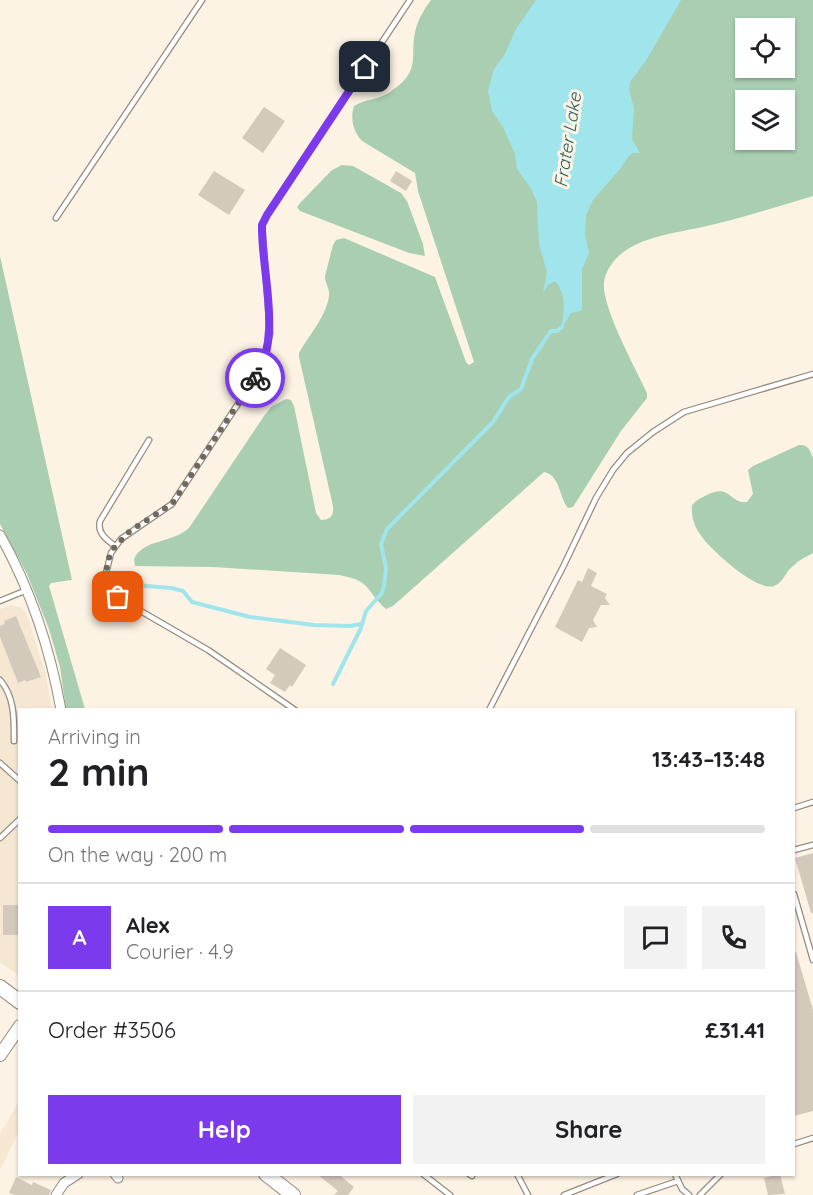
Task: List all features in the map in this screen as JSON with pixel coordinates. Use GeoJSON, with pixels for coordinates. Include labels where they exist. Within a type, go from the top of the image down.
{"type":"FeatureCollection","features":[{"type":"Feature","properties":{"kind":"main road"},"geometry":{"type":"LineString","coordinates":[[0,987],[18,1000]]}},
{"type":"Feature","properties":{"kind":"main road"},"geometry":{"type":"LineString","coordinates":[[269,1176],[293,1195]]}},
{"type":"Feature","properties":{"kind":"street"},"geometry":{"type":"LineString","coordinates":[[0,535],[27,590],[43,633],[61,708]]}},
{"type":"Feature","properties":{"kind":"street"},"geometry":{"type":"LineString","coordinates":[[0,1055],[18,1029]]}},
{"type":"Feature","properties":{"kind":"street"},"geometry":{"type":"LineString","coordinates":[[56,1195],[72,1176]]}},
{"type":"Feature","properties":{"kind":"lane"},"geometry":{"type":"LineString","coordinates":[[56,218],[202,0]]}},
{"type":"Feature","properties":{"kind":"lane"},"geometry":{"type":"LineString","coordinates":[[292,708],[208,651],[118,597],[109,584],[106,573],[108,560],[115,546],[130,531],[172,504],[263,366],[270,333],[262,225],[410,0]]}},
{"type":"Feature","properties":{"kind":"lane"},"geometry":{"type":"LineString","coordinates":[[490,708],[596,498],[613,470],[627,453],[653,432],[684,412],[813,374]]}},
{"type":"Feature","properties":{"kind":"lane"},"geometry":{"type":"LineString","coordinates":[[115,546],[102,535],[100,521],[149,440]]}},
{"type":"Feature","properties":{"kind":"lane"},"geometry":{"type":"LineString","coordinates":[[0,601],[27,590]]}},
{"type":"Feature","properties":{"kind":"lane"},"geometry":{"type":"LineString","coordinates":[[0,681],[7,692],[14,713],[14,741]]}},
{"type":"Feature","properties":{"kind":"lane"},"geometry":{"type":"LineString","coordinates":[[0,762],[18,779]]}},
{"type":"Feature","properties":{"kind":"lane"},"geometry":{"type":"LineString","coordinates":[[795,808],[813,802]]}},
{"type":"Feature","properties":{"kind":"lane"},"geometry":{"type":"LineString","coordinates":[[0,838],[18,821]]}},
{"type":"Feature","properties":{"kind":"lane"},"geometry":{"type":"LineString","coordinates":[[795,850],[813,845]]}},
{"type":"Feature","properties":{"kind":"lane"},"geometry":{"type":"LineString","coordinates":[[795,897],[813,960]]}},
{"type":"Feature","properties":{"kind":"lane"},"geometry":{"type":"LineString","coordinates":[[795,1144],[813,1138]]}},
{"type":"Feature","properties":{"kind":"lane"},"geometry":{"type":"LineString","coordinates":[[426,1176],[450,1195]]}},
{"type":"Feature","properties":{"kind":"lane"},"geometry":{"type":"LineString","coordinates":[[518,1176],[528,1195]]}},
{"type":"Feature","properties":{"kind":"lane"},"geometry":{"type":"LineString","coordinates":[[564,1195],[612,1176]]}},
{"type":"Feature","properties":{"kind":"lane"},"geometry":{"type":"LineString","coordinates":[[676,1176],[682,1189],[689,1195]]}},
{"type":"Feature","properties":{"kind":"lane"},"geometry":{"type":"LineString","coordinates":[[700,1195],[719,1176]]}},
{"type":"Feature","properties":{"kind":"lane"},"geometry":{"type":"LineString","coordinates":[[637,1195],[678,1181]]}},
{"type":"Feature","properties":{"kind":"shaded area"},"geometry":{"type":"Polygon","coordinates":[[[11,605],[22,608],[26,612],[45,672],[52,708],[18,708],[18,975],[0,962],[0,609],[11,605]]]}},
{"type":"Feature","properties":{"kind":"shaded area"},"geometry":{"type":"Polygon","coordinates":[[[18,1103],[18,1133],[0,1170],[0,1134],[18,1103]]]}},
{"type":"Feature","properties":{"kind":"green space"},"geometry":{"type":"Polygon","coordinates":[[[431,0],[614,0],[574,275],[628,0],[813,0],[813,196],[647,240],[619,255],[607,272],[604,282],[605,293],[613,321],[647,393],[647,398],[621,431],[573,507],[568,508],[553,477],[544,472],[393,606],[386,609],[358,580],[339,575],[213,567],[135,566],[134,559],[144,548],[189,528],[264,416],[271,407],[286,399],[291,400],[294,406],[316,513],[321,520],[331,516],[333,506],[299,353],[321,319],[327,304],[329,293],[325,276],[336,240],[344,238],[435,277],[466,362],[469,365],[474,362],[418,191],[415,173],[362,141],[354,129],[352,120],[354,106],[386,95],[408,76],[413,61],[414,36],[421,15],[431,0]]]}},
{"type":"Feature","properties":{"kind":"green space"},"geometry":{"type":"Polygon","coordinates":[[[342,165],[353,166],[401,193],[407,201],[423,244],[425,256],[409,253],[300,211],[297,207],[301,202],[332,170],[342,165]]]}},
{"type":"Feature","properties":{"kind":"green space"},"geometry":{"type":"Polygon","coordinates":[[[0,256],[72,580],[51,583],[49,586],[85,708],[66,708],[60,667],[49,629],[27,574],[0,524],[0,256]]]}},
{"type":"Feature","properties":{"kind":"green space"},"geometry":{"type":"Polygon","coordinates":[[[799,445],[807,447],[813,458],[813,553],[790,568],[777,584],[766,586],[735,569],[707,543],[695,526],[692,506],[700,498],[721,491],[741,502],[747,502],[753,494],[748,470],[799,445]]]}},
{"type":"Feature","properties":{"kind":"water","name":"Frater Lake"},"geometry":{"type":"Polygon","coordinates":[[[536,0],[681,0],[647,59],[630,82],[629,90],[634,108],[632,139],[640,153],[633,153],[629,156],[593,200],[586,215],[585,235],[589,253],[582,269],[582,308],[581,311],[571,313],[561,329],[564,305],[562,293],[556,282],[548,285],[543,293],[547,272],[539,244],[537,202],[517,169],[515,154],[503,127],[492,111],[488,91],[494,69],[505,54],[516,29],[536,0]]]}},
{"type":"Feature","properties":{"kind":"building"},"geometry":{"type":"Polygon","coordinates":[[[264,107],[285,121],[263,153],[242,138],[264,107]]]}},
{"type":"Feature","properties":{"kind":"building"},"geometry":{"type":"Polygon","coordinates":[[[214,171],[245,190],[229,215],[198,195],[214,171]]]}},
{"type":"Feature","properties":{"kind":"building"},"geometry":{"type":"Polygon","coordinates":[[[396,171],[412,181],[406,191],[390,181],[396,171]]]}},
{"type":"Feature","properties":{"kind":"building"},"geometry":{"type":"Polygon","coordinates":[[[588,568],[597,573],[591,586],[607,594],[605,598],[610,605],[601,605],[593,620],[597,627],[589,628],[582,642],[555,627],[578,580],[582,582],[588,568]]]}},
{"type":"Feature","properties":{"kind":"building"},"geometry":{"type":"Polygon","coordinates":[[[16,616],[41,677],[18,683],[0,637],[0,626],[5,624],[4,621],[16,616]]]}},
{"type":"Feature","properties":{"kind":"building"},"geometry":{"type":"Polygon","coordinates":[[[280,648],[306,665],[292,687],[290,685],[285,692],[270,683],[275,675],[266,669],[280,648]]]}},
{"type":"Feature","properties":{"kind":"building"},"geometry":{"type":"Polygon","coordinates":[[[813,853],[813,913],[811,913],[795,858],[813,853]]]}},
{"type":"Feature","properties":{"kind":"building"},"geometry":{"type":"Polygon","coordinates":[[[3,905],[18,905],[18,935],[3,935],[3,905]]]}},
{"type":"Feature","properties":{"kind":"building"},"geometry":{"type":"Polygon","coordinates":[[[795,952],[813,1010],[813,1111],[795,1116],[795,952]]]}},
{"type":"Feature","properties":{"kind":"building"},"geometry":{"type":"Polygon","coordinates":[[[319,1176],[340,1176],[354,1187],[348,1195],[334,1195],[338,1191],[319,1176]]]}},
{"type":"Feature","properties":{"kind":"building"},"geometry":{"type":"Polygon","coordinates":[[[780,1176],[785,1194],[768,1195],[764,1178],[780,1176]]]}},
{"type":"Feature","properties":{"kind":"building"},"geometry":{"type":"Polygon","coordinates":[[[16,1177],[32,1185],[33,1182],[51,1190],[49,1195],[9,1193],[16,1177]]]}},
{"type":"Feature","properties":{"kind":"waterway"},"geometry":{"type":"LineString","coordinates":[[333,684],[361,628],[366,611],[382,593],[386,568],[381,544],[387,529],[493,422],[509,397],[521,389],[532,359],[551,331],[557,331],[562,327]]}},
{"type":"Feature","properties":{"kind":"waterway"},"geometry":{"type":"LineString","coordinates":[[121,580],[183,591],[192,602],[250,617],[314,625],[361,624]]}},
{"type":"Feature","properties":{"kind":"way so far"},"geometry":{"type":"LineString","coordinates":[[118,597],[109,584],[106,573],[111,552],[130,531],[172,504],[255,378]]}},
{"type":"Feature","properties":{"kind":"route"},"geometry":{"type":"LineString","coordinates":[[255,378],[263,366],[270,333],[262,225],[365,67]]}}]}
